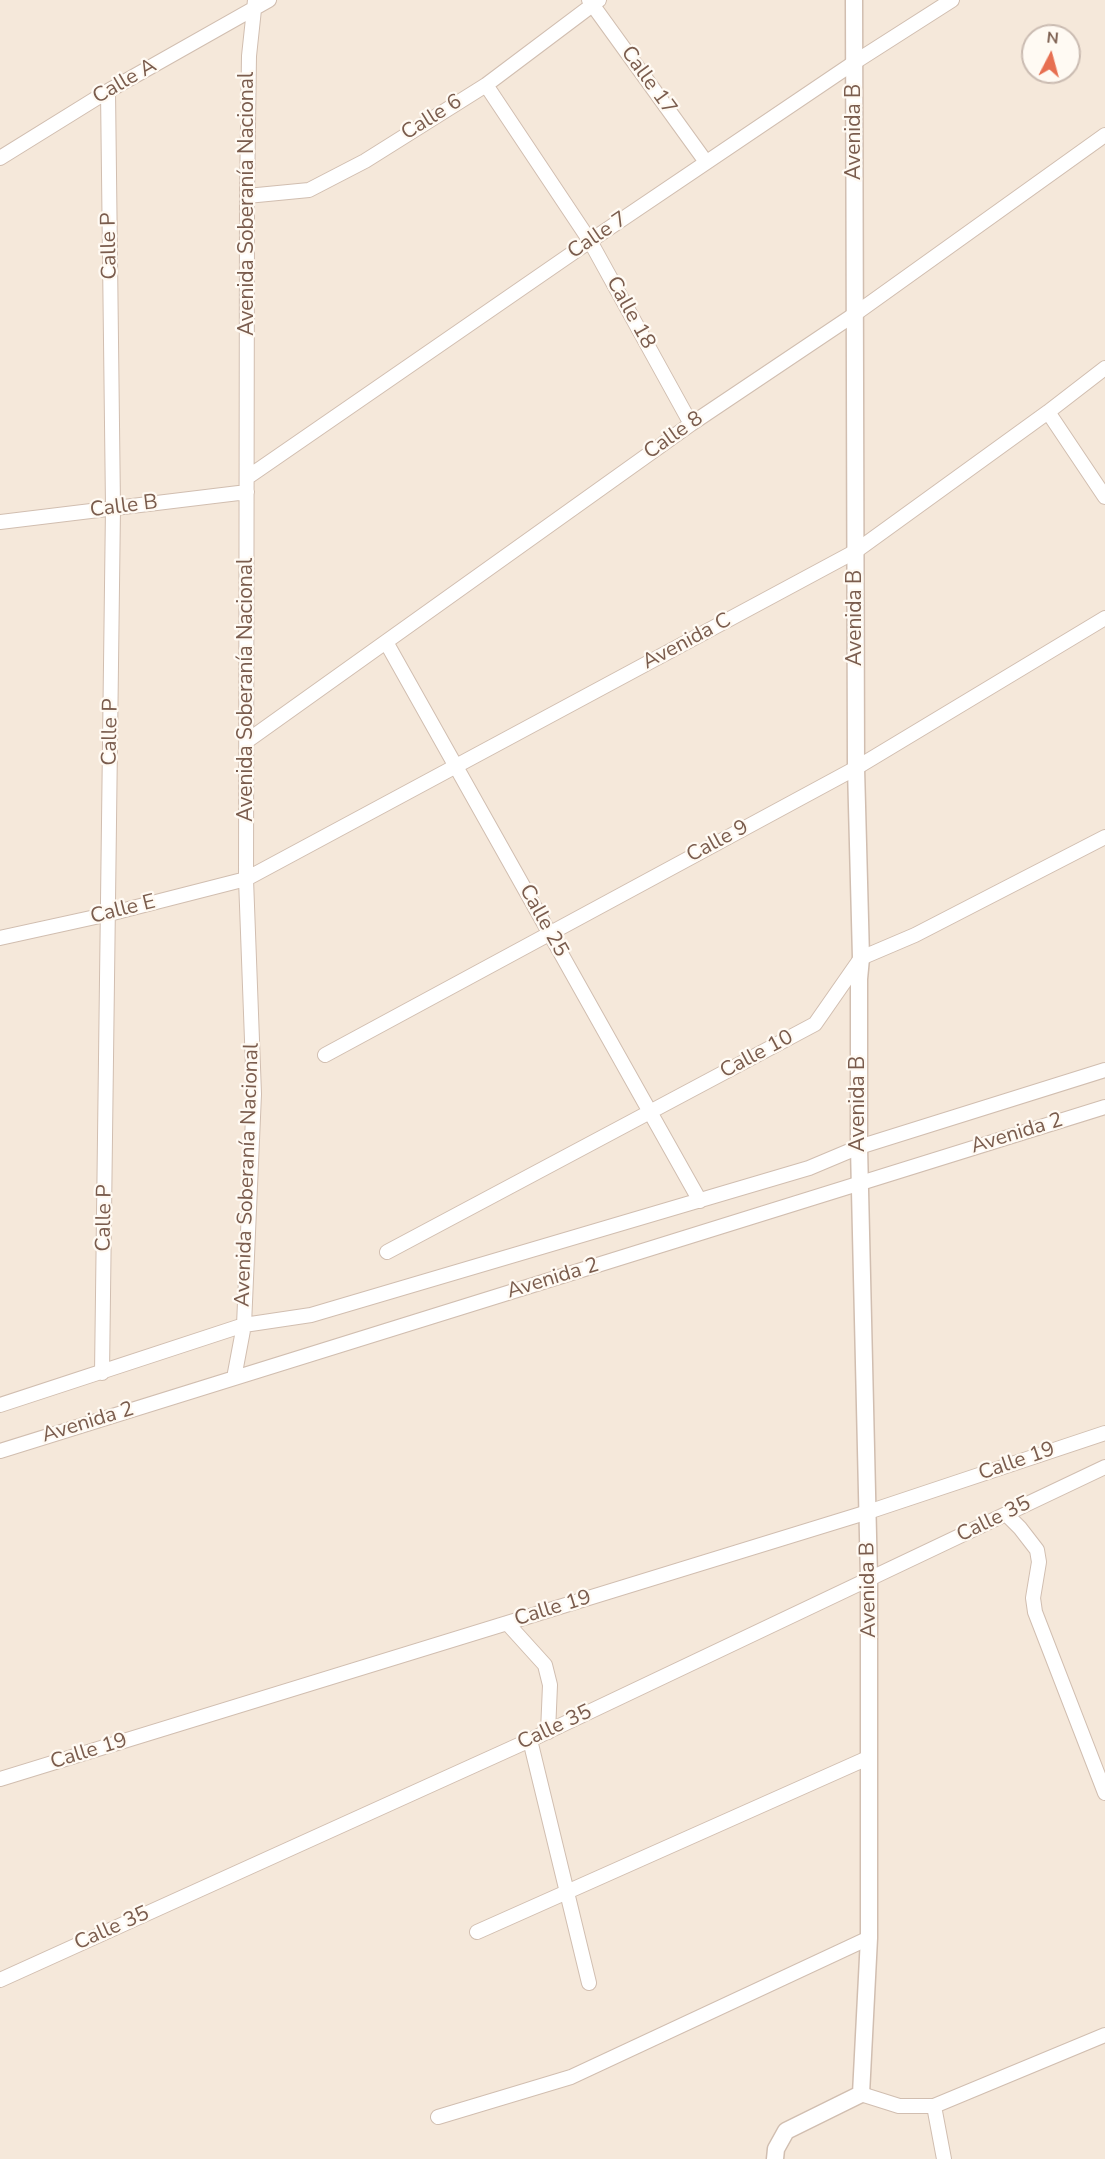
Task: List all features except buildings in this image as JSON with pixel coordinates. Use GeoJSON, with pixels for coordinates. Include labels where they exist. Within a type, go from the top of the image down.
{"type":"FeatureCollection","features":[{"type":"Feature","properties":{"kind":"street","name":"Calle A"},"geometry":{"type":"LineString","coordinates":[[0,158],[254,5],[270,0]]}},
{"type":"Feature","properties":{"kind":"street","name":"Avenida B"},"geometry":{"type":"LineString","coordinates":[[854,0],[856,768],[861,958],[859,1147],[868,1512],[870,1757],[869,1938],[861,2094]]}},
{"type":"Feature","properties":{"kind":"street","name":"Calle 7"},"geometry":{"type":"LineString","coordinates":[[248,477],[706,162],[952,0]]}},
{"type":"Feature","properties":{"kind":"street","name":"Calle 6"},"geometry":{"type":"LineString","coordinates":[[247,196],[309,190],[365,161],[486,85],[594,2]]}},
{"type":"Feature","properties":{"kind":"street","name":"Calle 17"},"geometry":{"type":"LineString","coordinates":[[594,2],[706,162]]}},
{"type":"Feature","properties":{"kind":"street","name":"Avenida Soberanía Nacional"},"geometry":{"type":"LineString","coordinates":[[234,1378],[244,1325],[255,1094],[246,879],[247,196],[249,57],[254,5]]}},
{"type":"Feature","properties":{"kind":"street","name":"Calle 18"},"geometry":{"type":"LineString","coordinates":[[486,85],[590,241],[691,424]]}},
{"type":"Feature","properties":{"kind":"street","name":"Calle P"},"geometry":{"type":"LineString","coordinates":[[102,1373],[113,507],[108,91]]}},
{"type":"Feature","properties":{"kind":"street","name":"Calle 8"},"geometry":{"type":"LineString","coordinates":[[247,741],[691,424],[855,314],[1105,135]]}},
{"type":"Feature","properties":{"kind":"street","name":"Avenida C"},"geometry":{"type":"LineString","coordinates":[[246,879],[856,551],[1105,368]]}},
{"type":"Feature","properties":{"kind":"street"},"geometry":{"type":"LineString","coordinates":[[1048,412],[1105,497]]}},
{"type":"Feature","properties":{"kind":"street","name":"Calle B"},"geometry":{"type":"LineString","coordinates":[[0,522],[247,492]]}},
{"type":"Feature","properties":{"kind":"street","name":"Calle 9"},"geometry":{"type":"LineString","coordinates":[[325,1055],[856,768],[1105,618]]}},
{"type":"Feature","properties":{"kind":"street","name":"Calle 25"},"geometry":{"type":"LineString","coordinates":[[386,642],[700,1201]]}},
{"type":"Feature","properties":{"kind":"street"},"geometry":{"type":"LineString","coordinates":[[861,958],[915,935],[1105,837]]}},
{"type":"Feature","properties":{"kind":"street","name":"Calle E"},"geometry":{"type":"LineString","coordinates":[[0,938],[109,914],[246,879]]}},
{"type":"Feature","properties":{"kind":"street","name":"Calle 10"},"geometry":{"type":"LineString","coordinates":[[387,1251],[815,1024],[861,958]]}},
{"type":"Feature","properties":{"kind":"street","name":"Avenida 2"},"geometry":{"type":"LineString","coordinates":[[0,1405],[244,1325],[311,1315],[809,1168],[859,1147],[1105,1070]]}},
{"type":"Feature","properties":{"kind":"street","name":"Avenida 2"},"geometry":{"type":"LineString","coordinates":[[0,1451],[1105,1107]]}},
{"type":"Feature","properties":{"kind":"street","name":"Calle 19"},"geometry":{"type":"LineString","coordinates":[[0,1779],[868,1512],[1105,1433]]}},
{"type":"Feature","properties":{"kind":"street","name":"Calle 35"},"geometry":{"type":"LineString","coordinates":[[0,1980],[548,1732],[1105,1467]]}},
{"type":"Feature","properties":{"kind":"street"},"geometry":{"type":"LineString","coordinates":[[1006,1514],[1037,1550],[1038,1562],[1033,1598],[1035,1612],[1105,1793]]}},
{"type":"Feature","properties":{"kind":"street"},"geometry":{"type":"LineString","coordinates":[[507,1623],[544,1665],[550,1685],[548,1732]]}},
{"type":"Feature","properties":{"kind":"street"},"geometry":{"type":"LineString","coordinates":[[530,1740],[589,1983]]}},
{"type":"Feature","properties":{"kind":"street"},"geometry":{"type":"LineString","coordinates":[[477,1932],[870,1757]]}},
{"type":"Feature","properties":{"kind":"street"},"geometry":{"type":"LineString","coordinates":[[438,2117],[570,2077],[869,1938]]}},
{"type":"Feature","properties":{"kind":"street"},"geometry":{"type":"LineString","coordinates":[[775,2159],[776,2149],[786,2131],[861,2094],[899,2106],[934,2106],[1105,2035]]}},
{"type":"Feature","properties":{"kind":"street"},"geometry":{"type":"LineString","coordinates":[[934,2106],[944,2159]]}},
{"type":"Feature","properties":{"kind":"shaded area"},"geometry":{"type":"Polygon","coordinates":[[[0,0],[1105,0],[1105,2159],[0,2159],[0,0]]]}}]}
